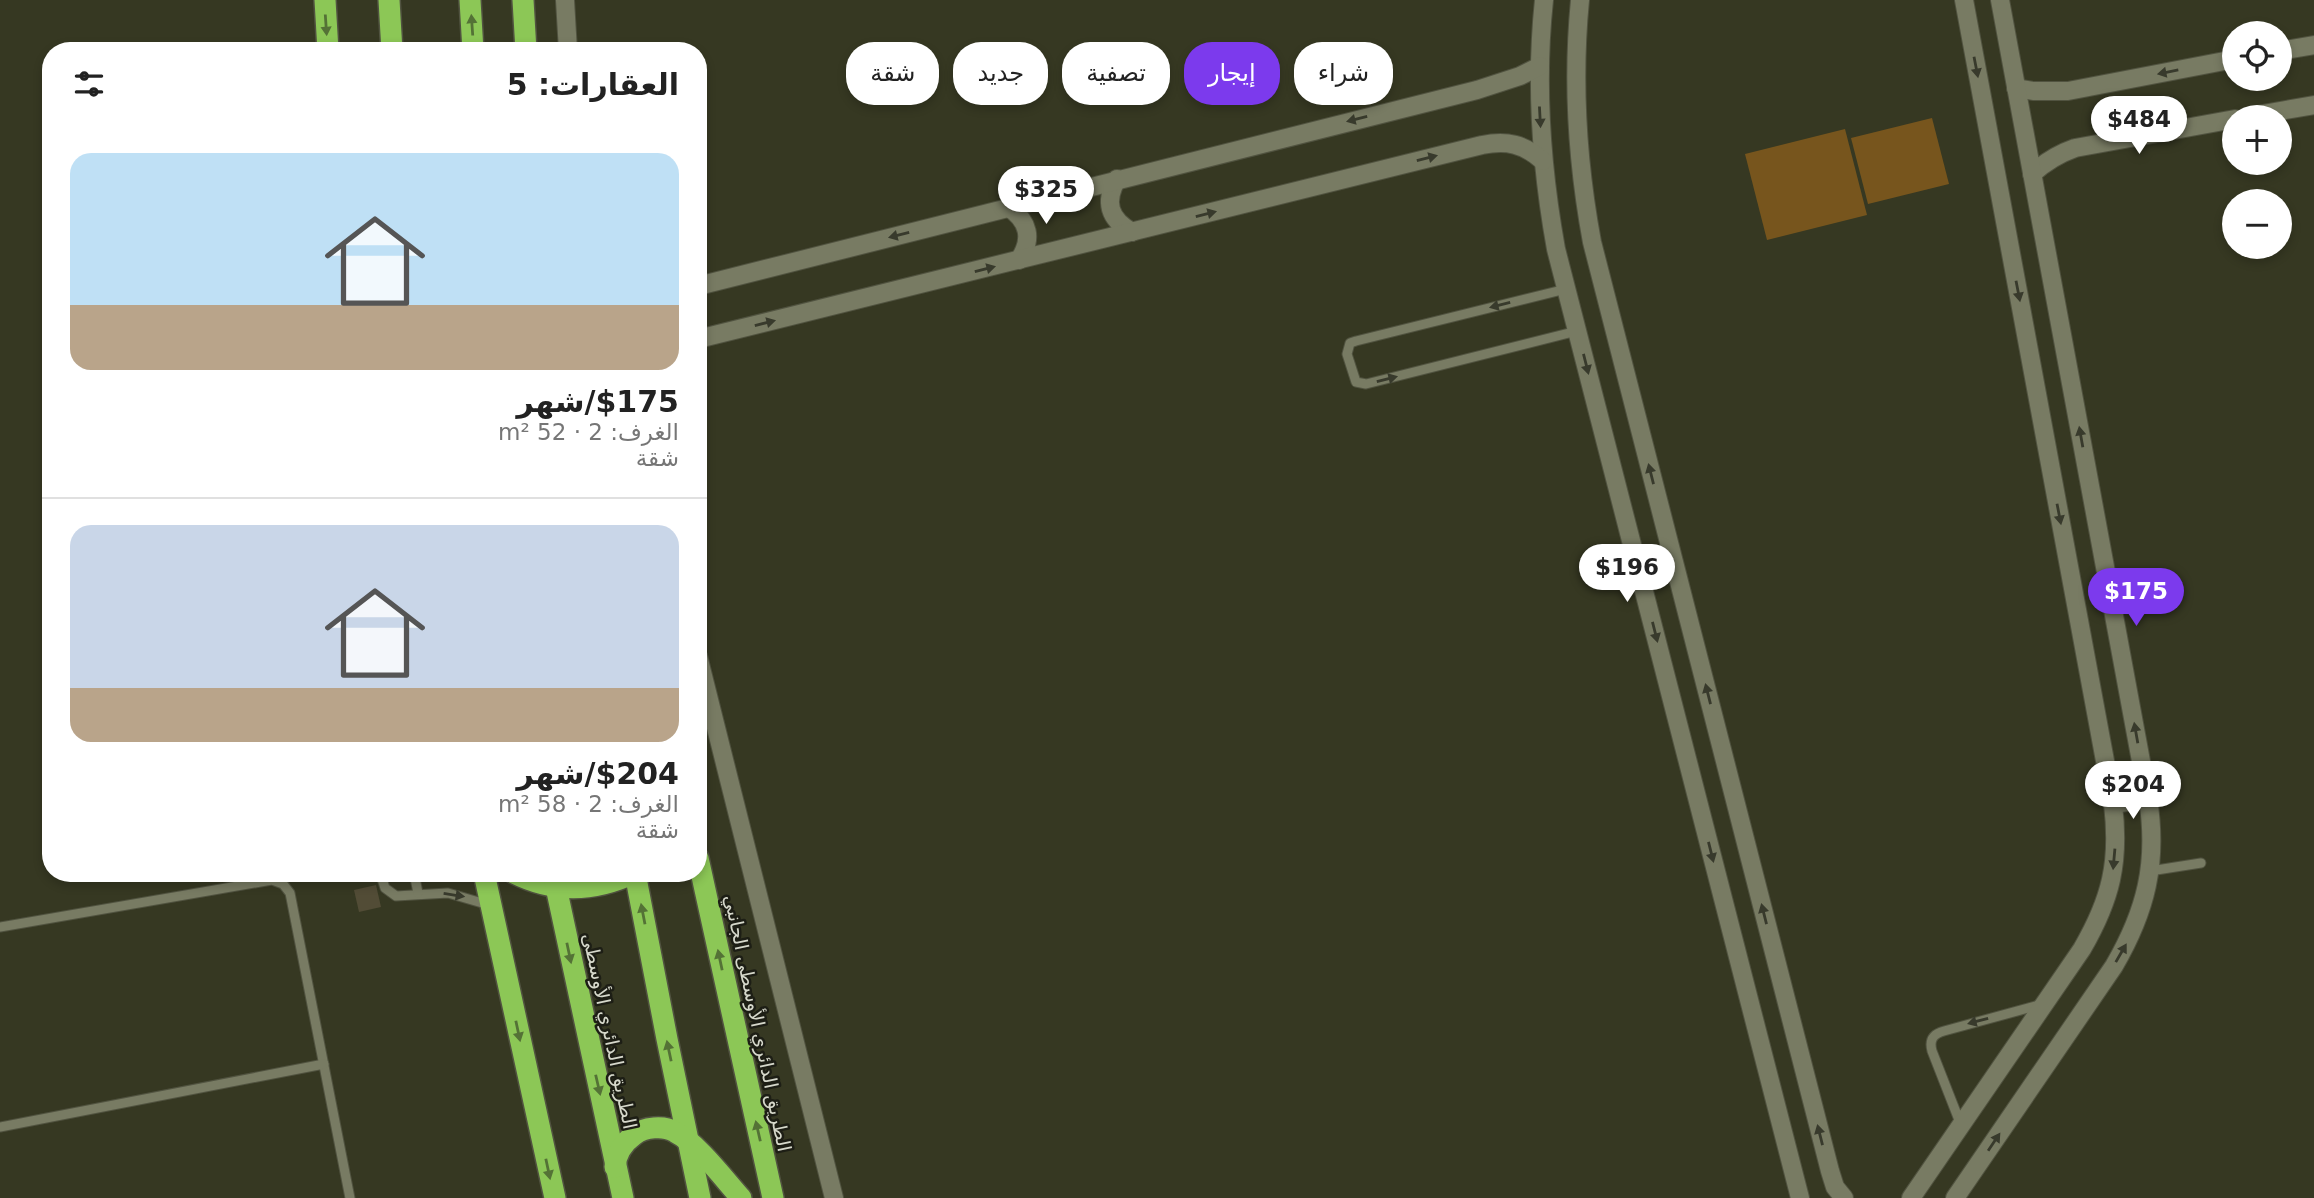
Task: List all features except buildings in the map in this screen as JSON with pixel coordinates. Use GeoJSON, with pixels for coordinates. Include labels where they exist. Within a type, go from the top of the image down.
{"type":"FeatureCollection","features":[{"type":"Feature","properties":{"kind":"highway"},"geometry":{"type":"LineString","coordinates":[[325,0],[327,42]]}},
{"type":"Feature","properties":{"kind":"highway"},"geometry":{"type":"LineString","coordinates":[[389,0],[391,42]]}},
{"type":"Feature","properties":{"kind":"highway"},"geometry":{"type":"LineString","coordinates":[[470,0],[472,42]]}},
{"type":"Feature","properties":{"kind":"highway"},"geometry":{"type":"LineString","coordinates":[[523,0],[525,42]]}},
{"type":"Feature","properties":{"kind":"highway"},"geometry":{"type":"LineString","coordinates":[[486,882],[555,1198]]}},
{"type":"Feature","properties":{"kind":"highway","name":"الطريق الدائري الأوسطى"},"geometry":{"type":"LineString","coordinates":[[554,882],[623,1198]]}},
{"type":"Feature","properties":{"kind":"highway"},"geometry":{"type":"LineString","coordinates":[[563,882],[589,888],[612,882]]}},
{"type":"Feature","properties":{"kind":"highway"},"geometry":{"type":"LineString","coordinates":[[637,882],[700,1198]]}},
{"type":"Feature","properties":{"kind":"highway","name":"الطريق الدائري الأوسطى الجانبي"},"geometry":{"type":"LineString","coordinates":[[703,882],[774,1198]]}},
{"type":"Feature","properties":{"kind":"highway"},"geometry":{"type":"LineString","coordinates":[[612,1198],[615,1161],[622,1144],[637,1132],[655,1127],[674,1130],[688,1141],[741,1198]]}},
{"type":"Feature","properties":{"kind":"street"},"geometry":{"type":"LineString","coordinates":[[565,0],[567,42]]}},
{"type":"Feature","properties":{"kind":"street"},"geometry":{"type":"LineString","coordinates":[[1544,0],[1539,66],[1543,161],[1550,216],[1566,289],[1800,1198]]}},
{"type":"Feature","properties":{"kind":"street"},"geometry":{"type":"LineString","coordinates":[[1580,0],[1575,65],[1576,112],[1579,158],[1592,242],[1830,1171],[1835,1187],[1844,1198]]}},
{"type":"Feature","properties":{"kind":"street"},"geometry":{"type":"LineString","coordinates":[[1911,1198],[2098,922],[2109,894],[2116,845],[2113,804],[1964,0]]}},
{"type":"Feature","properties":{"kind":"street"},"geometry":{"type":"LineString","coordinates":[[1955,1198],[2114,966],[2131,936],[2143,904],[2152,848],[2148,800],[2000,0]]}},
{"type":"Feature","properties":{"kind":"street"},"geometry":{"type":"LineString","coordinates":[[2292,49],[2314,45]]}},
{"type":"Feature","properties":{"kind":"street"},"geometry":{"type":"LineString","coordinates":[[2016,88],[2068,91],[2222,61]]}},
{"type":"Feature","properties":{"kind":"street"},"geometry":{"type":"LineString","coordinates":[[707,284],[1477,90],[1520,76],[1539,66]]}},
{"type":"Feature","properties":{"kind":"street"},"geometry":{"type":"LineString","coordinates":[[2292,109],[2314,105]]}},
{"type":"Feature","properties":{"kind":"street"},"geometry":{"type":"LineString","coordinates":[[2032,174],[2059,153],[2075,148],[2222,121]]}},
{"type":"Feature","properties":{"kind":"street"},"geometry":{"type":"LineString","coordinates":[[707,337],[1490,143],[1515,143],[1530,150],[1543,161]]}},
{"type":"Feature","properties":{"kind":"street"},"geometry":{"type":"LineString","coordinates":[[1117,179],[1111,190],[1109,203],[1113,216],[1121,226],[1132,232]]}},
{"type":"Feature","properties":{"kind":"street"},"geometry":{"type":"LineString","coordinates":[[1008,207],[1018,214],[1026,225],[1026,250],[1019,260]]}},
{"type":"Feature","properties":{"kind":"street"},"geometry":{"type":"LineString","coordinates":[[707,692],[834,1198]]}},
{"type":"Feature","properties":{"kind":"street"},"geometry":{"type":"LineString","coordinates":[[2113,804],[2148,800]]}},
{"type":"Feature","properties":{"kind":"lane"},"geometry":{"type":"LineString","coordinates":[[1566,289],[1356,341],[1350,343],[1347,354],[1356,382],[1366,384],[1577,331]]}},
{"type":"Feature","properties":{"kind":"lane"},"geometry":{"type":"LineString","coordinates":[[2150,871],[2201,863]]}},
{"type":"Feature","properties":{"kind":"lane"},"geometry":{"type":"LineString","coordinates":[[0,927],[260,882]]}},
{"type":"Feature","properties":{"kind":"lane"},"geometry":{"type":"LineString","coordinates":[[279,882],[289,893],[350,1198]]}},
{"type":"Feature","properties":{"kind":"lane"},"geometry":{"type":"LineString","coordinates":[[383,882],[391,894],[456,895],[491,906]]}},
{"type":"Feature","properties":{"kind":"lane"},"geometry":{"type":"LineString","coordinates":[[416,882],[418,893]]}},
{"type":"Feature","properties":{"kind":"lane"},"geometry":{"type":"LineString","coordinates":[[1961,1125],[1932,1051],[1932,1038],[1937,1033],[2044,1004]]}},
{"type":"Feature","properties":{"kind":"lane"},"geometry":{"type":"LineString","coordinates":[[0,1127],[324,1064]]}},
{"type":"Feature","properties":{"kind":"shaded area"},"geometry":{"type":"Polygon","coordinates":[[[1932,118],[1949,184],[1868,204],[1851,138],[1932,118]]]}},
{"type":"Feature","properties":{"kind":"shaded area"},"geometry":{"type":"Polygon","coordinates":[[[1845,129],[1867,215],[1767,240],[1745,154],[1845,129]]]}}]}
